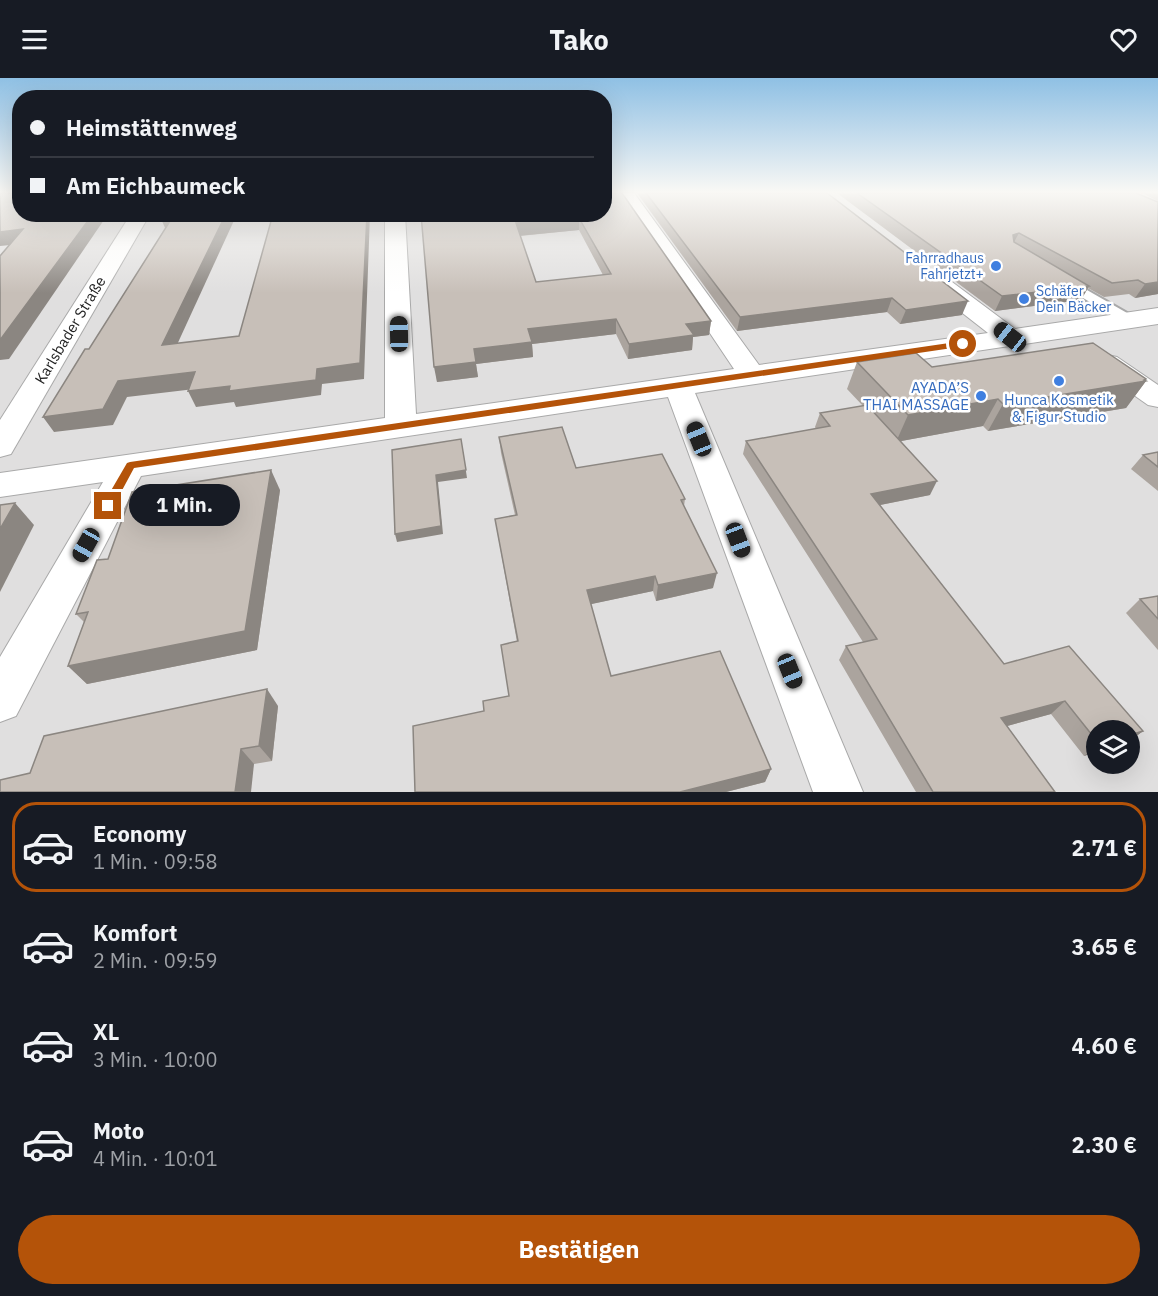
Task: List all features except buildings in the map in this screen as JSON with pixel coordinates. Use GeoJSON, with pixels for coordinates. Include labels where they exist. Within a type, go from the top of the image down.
{"type":"FeatureCollection","features":[{"type":"Feature","properties":{"kind":"street","name":"Karlsbader Straße"},"geometry":{"type":"LineString","coordinates":[[0,446],[134,226]]}},
{"type":"Feature","properties":{"kind":"street"},"geometry":{"type":"LineString","coordinates":[[395,226],[401,426]]}},
{"type":"Feature","properties":{"kind":"street"},"geometry":{"type":"LineString","coordinates":[[648,226],[752,375]]}},
{"type":"Feature","properties":{"kind":"street"},"geometry":{"type":"LineString","coordinates":[[915,265],[1010,337]]}},
{"type":"Feature","properties":{"kind":"street"},"geometry":{"type":"LineString","coordinates":[[0,485],[1158,316]]}},
{"type":"Feature","properties":{"kind":"street"},"geometry":{"type":"LineString","coordinates":[[1059,330],[1158,398]]}},
{"type":"Feature","properties":{"kind":"street"},"geometry":{"type":"LineString","coordinates":[[678,386],[837,792]]}},
{"type":"Feature","properties":{"kind":"street"},"geometry":{"type":"LineString","coordinates":[[0,700],[130,465]]}},
{"type":"Feature","properties":{"kind":"lane"},"geometry":{"type":"LineString","coordinates":[[1052,274],[1129,320]]}},
{"type":"Feature","properties":{"kind":"shaded area"},"geometry":{"type":"Polygon","coordinates":[[[0,226],[1158,226],[1158,792],[0,792],[0,226]]]}},
{"type":"Feature","properties":{"kind":"place","name":"Fahrradhaus Fahrjetzt+"},"geometry":{"type":"Point","coordinates":[996,266]}},
{"type":"Feature","properties":{"kind":"place","name":"Schäfer Dein Bäcker"},"geometry":{"type":"Point","coordinates":[1024,299]}},
{"type":"Feature","properties":{"kind":"place","name":"Hunca Kosmetik & Figur Studio"},"geometry":{"type":"Point","coordinates":[1059,381]}},
{"type":"Feature","properties":{"kind":"place","name":"AYADA’S THAI MASSAGE"},"geometry":{"type":"Point","coordinates":[981,396]}},
{"type":"Feature","properties":{"kind":"route"},"geometry":{"type":"LineString","coordinates":[[108,506],[130,465],[963,344]]}}]}
